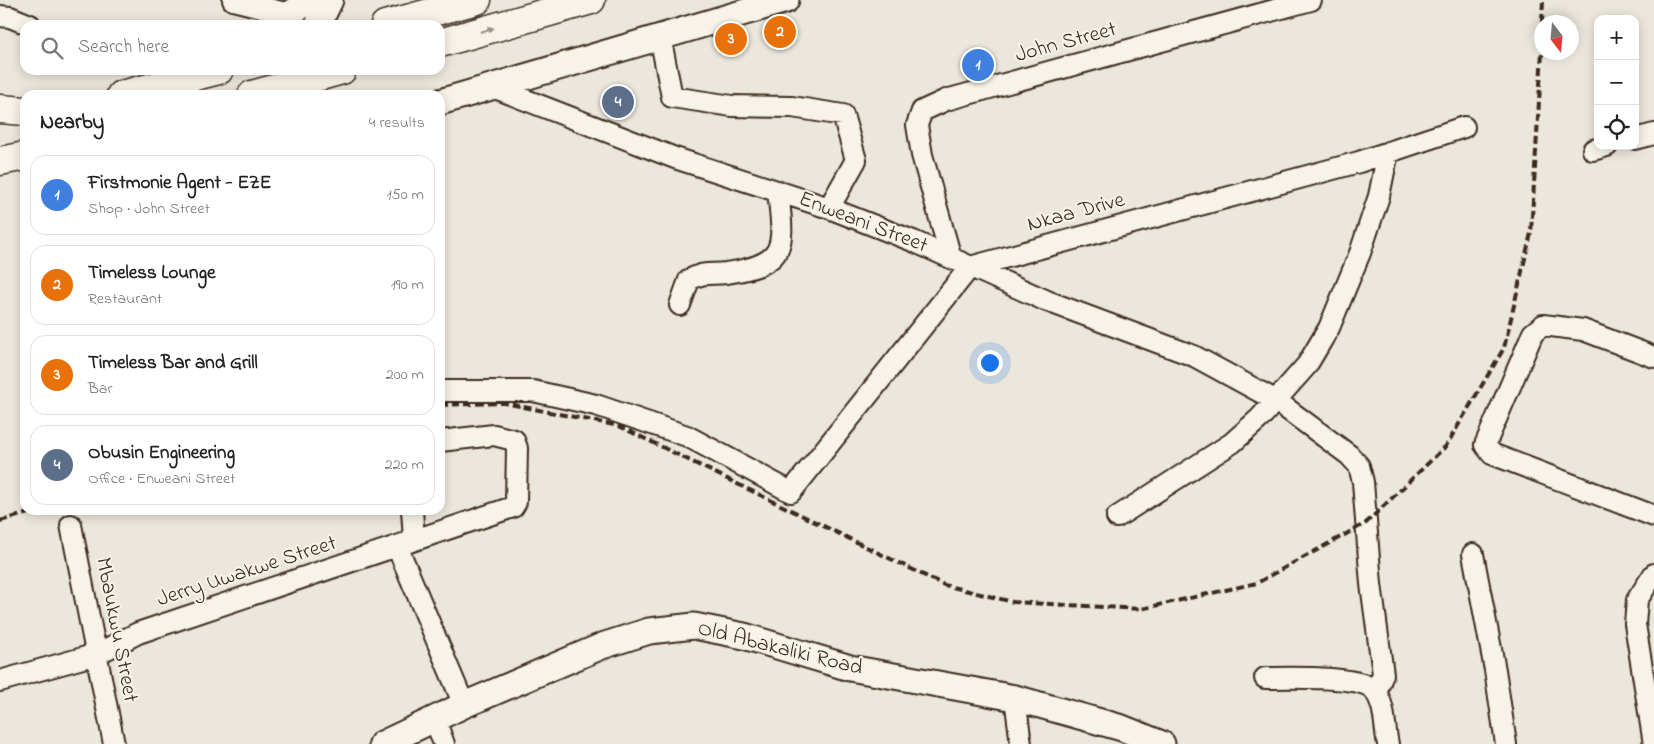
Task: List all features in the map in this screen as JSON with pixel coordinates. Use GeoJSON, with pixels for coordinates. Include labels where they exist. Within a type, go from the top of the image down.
{"type":"FeatureCollection","features":[{"type":"Feature","properties":{"kind":"highway"},"geometry":{"type":"LineString","coordinates":[[403,20],[477,0]]}},
{"type":"Feature","properties":{"kind":"highway"},"geometry":{"type":"LineString","coordinates":[[445,42],[591,0]]}},
{"type":"Feature","properties":{"kind":"highway"},"geometry":{"type":"LineString","coordinates":[[141,90],[199,75]]}},
{"type":"Feature","properties":{"kind":"highway"},"geometry":{"type":"LineString","coordinates":[[294,89],[329,75]]}},
{"type":"Feature","properties":{"kind":"highway"},"geometry":{"type":"LineString","coordinates":[[0,109],[20,111]]}},
{"type":"Feature","properties":{"kind":"highway"},"geometry":{"type":"LineString","coordinates":[[0,161],[20,157]]}},
{"type":"Feature","properties":{"kind":"main road"},"geometry":{"type":"LineString","coordinates":[[284,20],[311,0]]}},
{"type":"Feature","properties":{"kind":"main road"},"geometry":{"type":"LineString","coordinates":[[320,20],[330,0]]}},
{"type":"Feature","properties":{"kind":"main road"},"geometry":{"type":"LineString","coordinates":[[445,100],[786,0]]}},
{"type":"Feature","properties":{"kind":"main road","name":"Old Abakaliki Road"},"geometry":{"type":"LineString","coordinates":[[382,744],[464,705],[602,646],[649,631],[694,626],[744,636],[850,668],[1015,698],[1122,728],[1162,744]]}},
{"type":"Feature","properties":{"kind":"street"},"geometry":{"type":"LineString","coordinates":[[233,0],[284,20]]}},
{"type":"Feature","properties":{"kind":"street","name":"John Street"},"geometry":{"type":"LineString","coordinates":[[950,258],[922,155],[917,125],[922,111],[946,100],[1311,0]]}},
{"type":"Feature","properties":{"kind":"street"},"geometry":{"type":"LineString","coordinates":[[0,16],[20,21]]}},
{"type":"Feature","properties":{"kind":"street"},"geometry":{"type":"LineString","coordinates":[[660,36],[672,96],[732,106],[792,107],[844,115],[856,160],[829,208]]}},
{"type":"Feature","properties":{"kind":"street","name":"Enweani Street"},"geometry":{"type":"LineString","coordinates":[[490,86],[675,158],[829,208],[1047,301],[1194,356],[1275,400],[1349,455],[1359,466],[1363,482],[1372,584],[1383,674],[1376,693]]}},
{"type":"Feature","properties":{"kind":"street","name":"Nkaa Drive"},"geometry":{"type":"LineString","coordinates":[[970,267],[1388,152],[1464,127]]}},
{"type":"Feature","properties":{"kind":"street"},"geometry":{"type":"LineString","coordinates":[[1639,138],[1654,134]]}},
{"type":"Feature","properties":{"kind":"street"},"geometry":{"type":"LineString","coordinates":[[1117,518],[1232,443],[1260,418],[1307,365],[1329,328],[1360,253],[1378,196],[1388,152]]}},
{"type":"Feature","properties":{"kind":"street"},"geometry":{"type":"LineString","coordinates":[[680,305],[689,280],[700,274],[723,273],[764,264],[774,256],[781,247],[782,232],[778,191]]}},
{"type":"Feature","properties":{"kind":"street"},"geometry":{"type":"LineString","coordinates":[[445,391],[533,391],[596,405],[687,436],[791,492],[970,267]]}},
{"type":"Feature","properties":{"kind":"street"},"geometry":{"type":"LineString","coordinates":[[1654,357],[1583,330],[1543,325],[1533,333],[1485,446],[1492,454],[1654,516]]}},
{"type":"Feature","properties":{"kind":"street","name":"Jerry Uwakwe Street"},"geometry":{"type":"LineString","coordinates":[[0,681],[97,654],[138,633],[513,507],[516,502],[517,448],[514,440],[494,435],[445,440]]}},
{"type":"Feature","properties":{"kind":"street"},"geometry":{"type":"LineString","coordinates":[[411,515],[405,543],[464,705]]}},
{"type":"Feature","properties":{"kind":"street","name":"Mbaukwu Street"},"geometry":{"type":"LineString","coordinates":[[71,525],[114,744]]}},
{"type":"Feature","properties":{"kind":"street"},"geometry":{"type":"LineString","coordinates":[[1473,554],[1495,670],[1506,744]]}},
{"type":"Feature","properties":{"kind":"street"},"geometry":{"type":"LineString","coordinates":[[1654,574],[1636,600],[1634,624],[1654,744]]}},
{"type":"Feature","properties":{"kind":"street"},"geometry":{"type":"LineString","coordinates":[[1265,678],[1348,681],[1369,686],[1376,693],[1383,711],[1388,744]]}},
{"type":"Feature","properties":{"kind":"street"},"geometry":{"type":"LineString","coordinates":[[1015,698],[1021,744]]}},
{"type":"Feature","properties":{"kind":"street"},"geometry":{"type":"LineString","coordinates":[[435,719],[444,744]]}},
{"type":"Feature","properties":{"kind":"railway"},"geometry":{"type":"LineString","coordinates":[[1542,15],[1543,0]]}},
{"type":"Feature","properties":{"kind":"railway"},"geometry":{"type":"LineString","coordinates":[[445,405],[504,403],[619,426],[944,585],[1013,602],[1141,609],[1257,583],[1366,523],[1446,446],[1504,348],[1531,233],[1542,60]]}},
{"type":"Feature","properties":{"kind":"railway"},"geometry":{"type":"LineString","coordinates":[[0,521],[21,515]]}},
{"type":"Feature","properties":{"kind":"place","name":"Timeless Lounge"},"geometry":{"type":"Point","coordinates":[780,32]}},
{"type":"Feature","properties":{"kind":"place","name":"Timeless Bar and Grill"},"geometry":{"type":"Point","coordinates":[731,39]}},
{"type":"Feature","properties":{"kind":"place","name":"Firstmonie Agent - EZE"},"geometry":{"type":"Point","coordinates":[978,65]}},
{"type":"Feature","properties":{"kind":"place","name":"Obusin Engineering"},"geometry":{"type":"Point","coordinates":[618,102]}}]}
